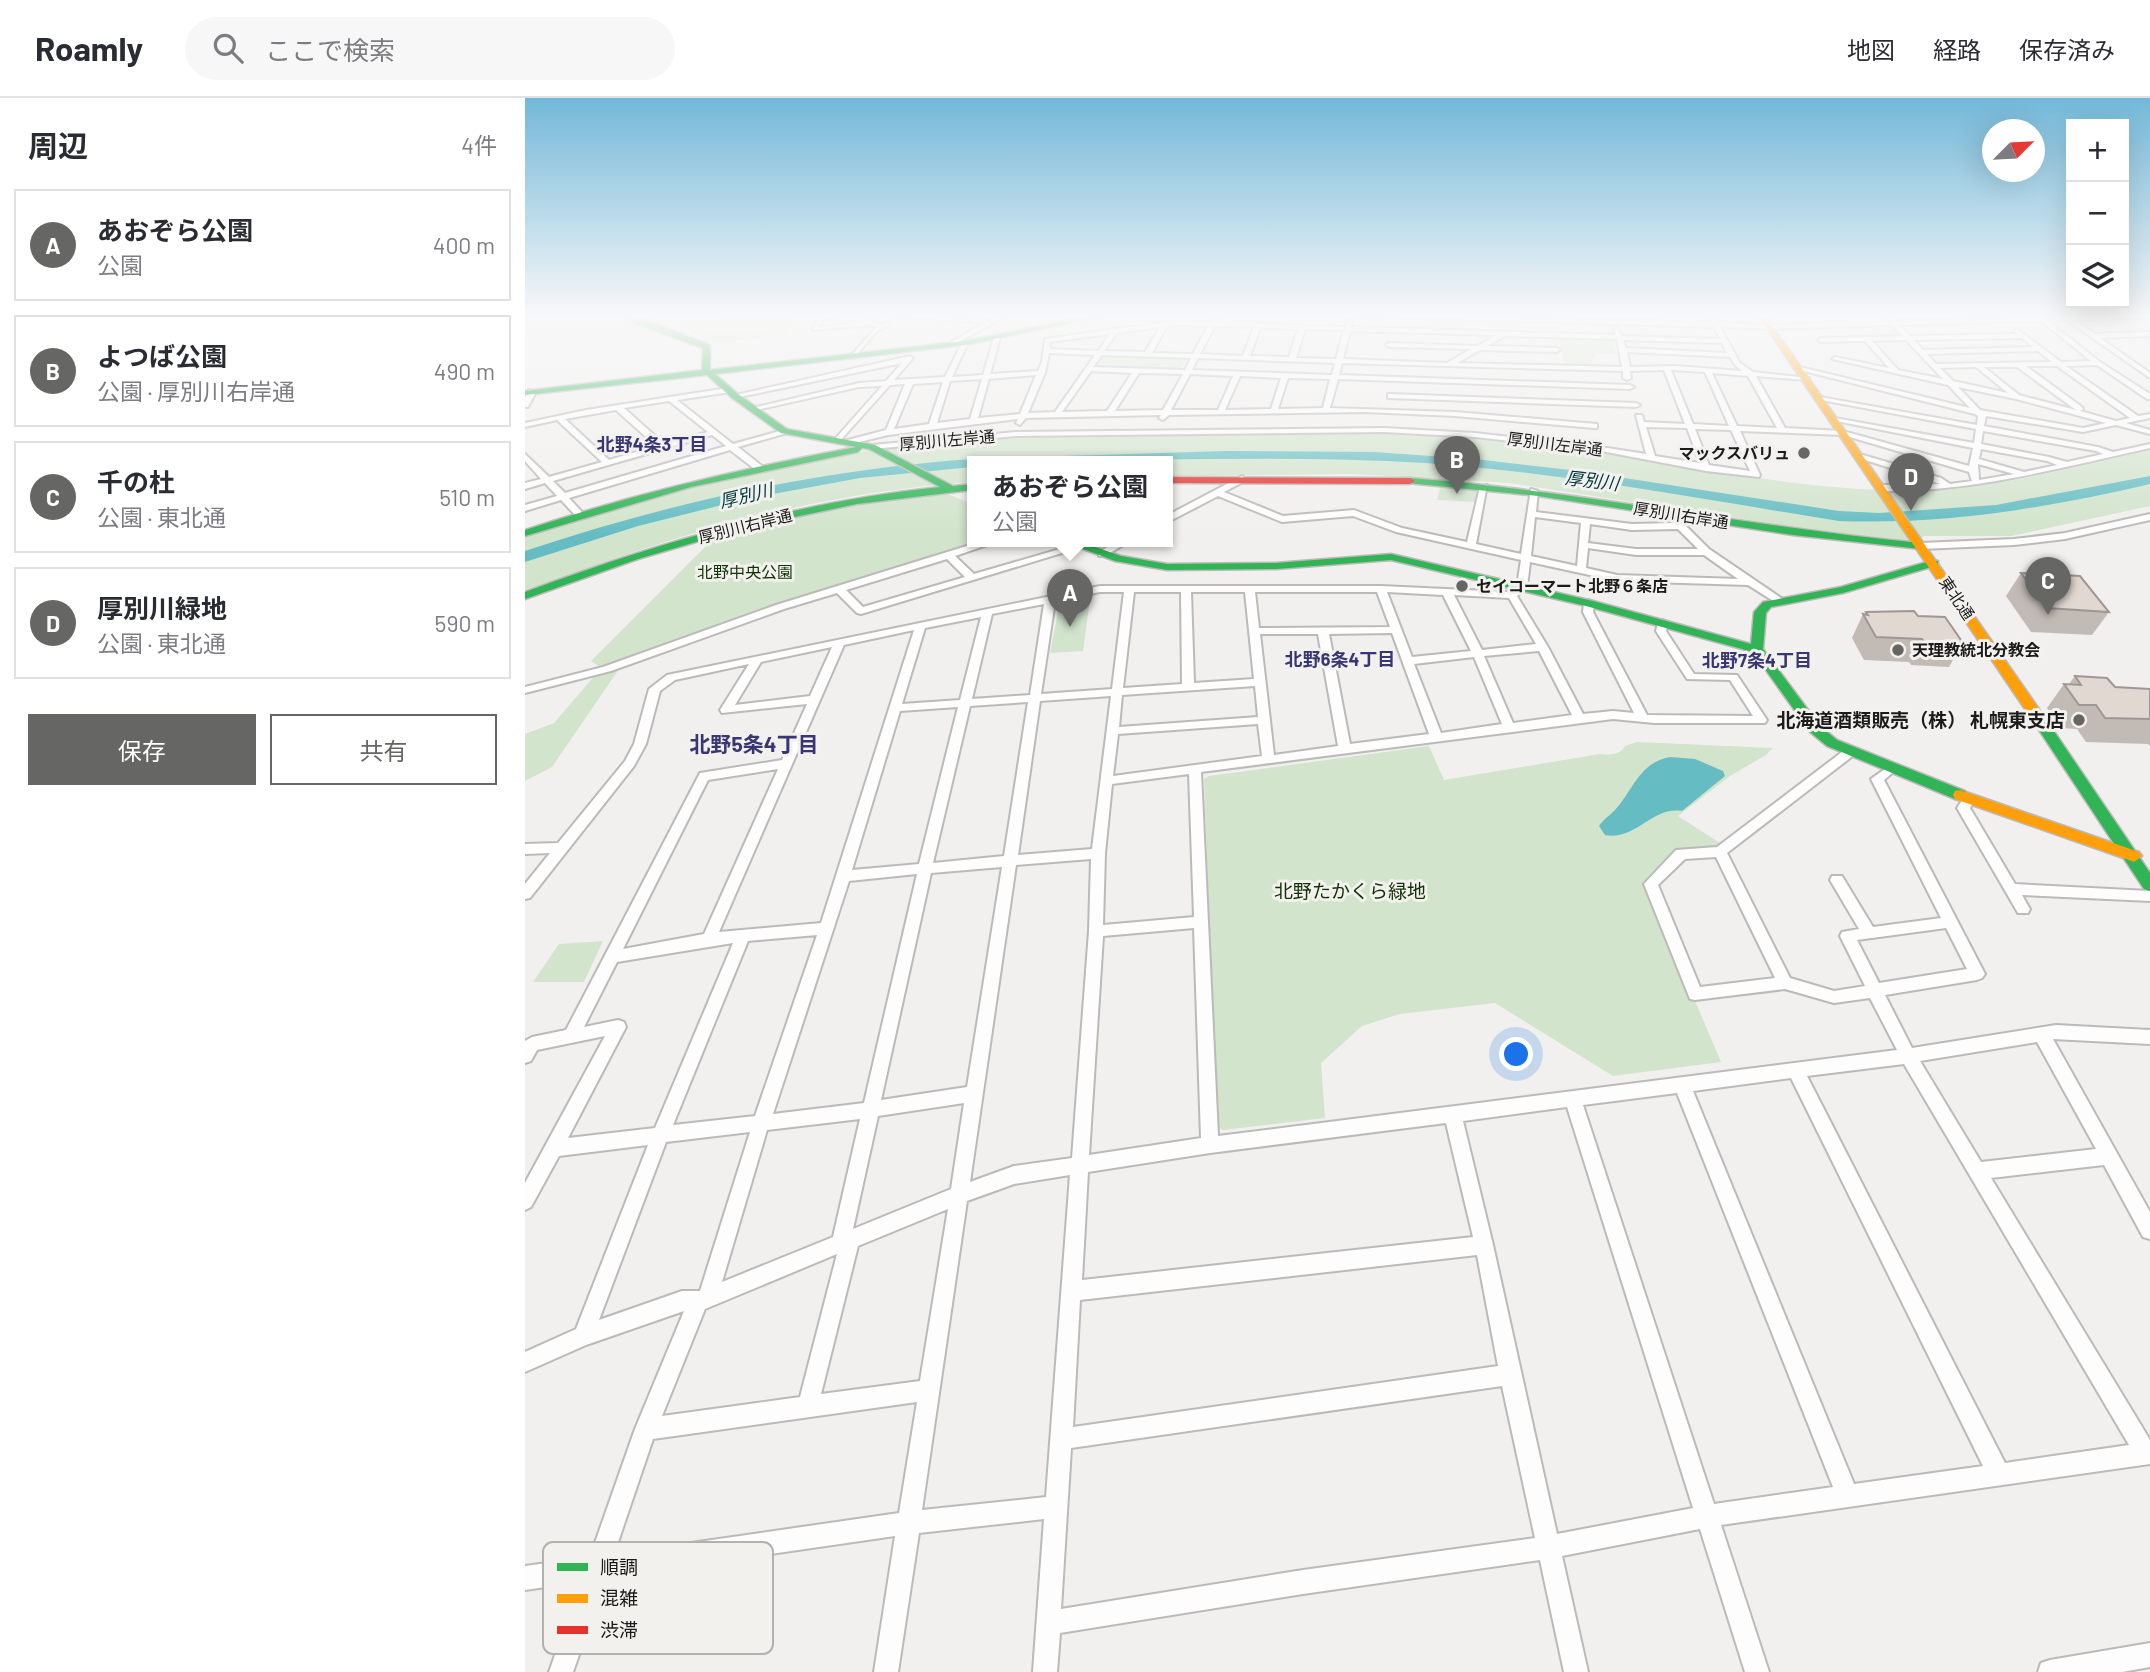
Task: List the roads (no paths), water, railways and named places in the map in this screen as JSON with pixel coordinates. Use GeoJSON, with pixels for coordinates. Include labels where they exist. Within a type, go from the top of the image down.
{"type":"FeatureCollection","features":[{"type":"Feature","properties":{"kind":"street"},"geometry":{"type":"LineString","coordinates":[[527,397],[600,387]]}},
{"type":"Feature","properties":{"kind":"street"},"geometry":{"type":"LineString","coordinates":[[726,387],[784,431],[871,447],[941,484]]}},
{"type":"Feature","properties":{"kind":"street"},"geometry":{"type":"LineString","coordinates":[[525,425],[618,407],[758,387]]}},
{"type":"Feature","properties":{"kind":"street"},"geometry":{"type":"LineString","coordinates":[[753,409],[848,387]]}},
{"type":"Feature","properties":{"kind":"street"},"geometry":{"type":"LineString","coordinates":[[844,441],[884,387]]}},
{"type":"Feature","properties":{"kind":"street"},"geometry":{"type":"LineString","coordinates":[[889,432],[908,387]]}},
{"type":"Feature","properties":{"kind":"street"},"geometry":{"type":"LineString","coordinates":[[932,427],[945,387]]}},
{"type":"Feature","properties":{"kind":"street"},"geometry":{"type":"LineString","coordinates":[[973,421],[983,387]]}},
{"type":"Feature","properties":{"kind":"street"},"geometry":{"type":"LineString","coordinates":[[1016,434],[1035,387]]}},
{"type":"Feature","properties":{"kind":"street"},"geometry":{"type":"LineString","coordinates":[[1057,414],[1076,387]]}},
{"type":"Feature","properties":{"kind":"street"},"geometry":{"type":"LineString","coordinates":[[1110,413],[1126,387]]}},
{"type":"Feature","properties":{"kind":"street"},"geometry":{"type":"LineString","coordinates":[[1156,431],[1180,387]]}},
{"type":"Feature","properties":{"kind":"street"},"geometry":{"type":"LineString","coordinates":[[1221,411],[1231,387]]}},
{"type":"Feature","properties":{"kind":"street"},"geometry":{"type":"LineString","coordinates":[[1274,410],[1281,387]]}},
{"type":"Feature","properties":{"kind":"street"},"geometry":{"type":"LineString","coordinates":[[1326,410],[1332,387]]}},
{"type":"Feature","properties":{"kind":"street"},"geometry":{"type":"LineString","coordinates":[[1355,417],[1407,387]]}},
{"type":"Feature","properties":{"kind":"street"},"geometry":{"type":"LineString","coordinates":[[1525,441],[1551,387]]}},
{"type":"Feature","properties":{"kind":"street"},"geometry":{"type":"LineString","coordinates":[[1630,387],[1651,457]]}},
{"type":"Feature","properties":{"kind":"street"},"geometry":{"type":"LineString","coordinates":[[1675,387],[1706,468]]}},
{"type":"Feature","properties":{"kind":"street"},"geometry":{"type":"LineString","coordinates":[[1715,387],[1734,429]]}},
{"type":"Feature","properties":{"kind":"street"},"geometry":{"type":"LineString","coordinates":[[1758,387],[1782,430]]}},
{"type":"Feature","properties":{"kind":"street","name":"東北通"},"geometry":{"type":"LineString","coordinates":[[1812,387],[1934,563],[2150,885]]}},
{"type":"Feature","properties":{"kind":"street"},"geometry":{"type":"LineString","coordinates":[[1865,387],[1978,412],[2083,430],[2150,416]]}},
{"type":"Feature","properties":{"kind":"street"},"geometry":{"type":"LineString","coordinates":[[1955,387],[1982,416],[1973,470],[1976,483]]}},
{"type":"Feature","properties":{"kind":"street"},"geometry":{"type":"LineString","coordinates":[[1972,387],[2150,432]]}},
{"type":"Feature","properties":{"kind":"street"},"geometry":{"type":"LineString","coordinates":[[2005,387],[2017,397]]}},
{"type":"Feature","properties":{"kind":"street"},"geometry":{"type":"LineString","coordinates":[[2048,387],[2083,414]]}},
{"type":"Feature","properties":{"kind":"street"},"geometry":{"type":"LineString","coordinates":[[2092,387],[2137,419]]}},
{"type":"Feature","properties":{"kind":"street"},"geometry":{"type":"LineString","coordinates":[[1391,396],[1636,405]]}},
{"type":"Feature","properties":{"kind":"street"},"geometry":{"type":"LineString","coordinates":[[671,399],[759,468]]}},
{"type":"Feature","properties":{"kind":"street"},"geometry":{"type":"LineString","coordinates":[[1820,400],[2098,449],[2111,454]]}},
{"type":"Feature","properties":{"kind":"street"},"geometry":{"type":"LineString","coordinates":[[1590,404],[1601,450]]}},
{"type":"Feature","properties":{"kind":"street"},"geometry":{"type":"LineString","coordinates":[[618,407],[662,447]]}},
{"type":"Feature","properties":{"kind":"street"},"geometry":{"type":"LineString","coordinates":[[844,441],[973,421],[1057,414],[1326,410],[1594,426]]}},
{"type":"Feature","properties":{"kind":"street"},"geometry":{"type":"LineString","coordinates":[[559,418],[607,463]]}},
{"type":"Feature","properties":{"kind":"street"},"geometry":{"type":"LineString","coordinates":[[1334,430],[1344,423]]}},
{"type":"Feature","properties":{"kind":"street"},"geometry":{"type":"LineString","coordinates":[[1641,424],[1782,430],[1839,426],[1977,446],[2049,459],[2065,465]]}},
{"type":"Feature","properties":{"kind":"street"},"geometry":{"type":"LineString","coordinates":[[1839,426],[1973,470]]}},
{"type":"Feature","properties":{"kind":"street","name":"厚別川左岸通"},"geometry":{"type":"LineString","coordinates":[[525,533],[578,513],[673,486],[759,468],[871,447],[1016,434],[1334,430],[1432,432],[1601,450],[1756,475],[1734,429]]}},
{"type":"Feature","properties":{"kind":"street"},"geometry":{"type":"LineString","coordinates":[[525,509],[784,431]]}},
{"type":"Feature","properties":{"kind":"street"},"geometry":{"type":"LineString","coordinates":[[525,486],[712,433]]}},
{"type":"Feature","properties":{"kind":"street"},"geometry":{"type":"LineString","coordinates":[[1884,491],[1976,483],[2150,446]]}},
{"type":"Feature","properties":{"kind":"street"},"geometry":{"type":"LineString","coordinates":[[525,456],[529,467],[546,480],[578,513]]}},
{"type":"Feature","properties":{"kind":"street"},"geometry":{"type":"LineString","coordinates":[[1860,457],[1938,480],[1948,486]]}},
{"type":"Feature","properties":{"kind":"street"},"geometry":{"type":"LineString","coordinates":[[1975,460],[2023,474]]}},
{"type":"Feature","properties":{"kind":"street","name":"厚別川右岸通"},"geometry":{"type":"LineString","coordinates":[[1173,481],[1328,478],[1534,491],[1675,520],[1837,541],[2014,542],[2065,536],[2150,517]]}},
{"type":"Feature","properties":{"kind":"street"},"geometry":{"type":"LineString","coordinates":[[1173,516],[1242,479]]}},
{"type":"Feature","properties":{"kind":"street","name":"厚別川右岸通"},"geometry":{"type":"LineString","coordinates":[[525,596],[571,577],[727,529],[844,501],[941,484],[967,490]]}},
{"type":"Feature","properties":{"kind":"street"},"geometry":{"type":"LineString","coordinates":[[1471,546],[1484,487]]}},
{"type":"Feature","properties":{"kind":"street"},"geometry":{"type":"LineString","coordinates":[[1534,491],[1527,558],[1517,591],[1579,718]]}},
{"type":"Feature","properties":{"kind":"street"},"geometry":{"type":"LineString","coordinates":[[1219,492],[1282,519],[1354,513],[1399,530],[1616,578],[1753,582]]}},
{"type":"Feature","properties":{"kind":"street"},"geometry":{"type":"LineString","coordinates":[[1531,513],[1632,527],[1675,520],[1706,552],[1779,600]]}},
{"type":"Feature","properties":{"kind":"street"},"geometry":{"type":"LineString","coordinates":[[1581,570],[1585,520]]}},
{"type":"Feature","properties":{"kind":"street"},"geometry":{"type":"LineString","coordinates":[[1583,545],[1636,552],[1706,552]]}},
{"type":"Feature","properties":{"kind":"street"},"geometry":{"type":"LineString","coordinates":[[839,589],[861,611],[949,555],[975,547]]}},
{"type":"Feature","properties":{"kind":"street"},"geometry":{"type":"LineString","coordinates":[[525,690],[607,670],[839,589],[972,578],[1064,547]]}},
{"type":"Feature","properties":{"kind":"street"},"geometry":{"type":"LineString","coordinates":[[1082,547],[1143,565],[1167,566],[1276,566],[1391,557],[1517,591],[1589,603],[1757,649],[1815,729],[1850,752],[1970,799],[2150,860]]}},
{"type":"Feature","properties":{"kind":"street"},"geometry":{"type":"LineString","coordinates":[[1102,554],[1114,547]]}},
{"type":"Feature","properties":{"kind":"street"},"geometry":{"type":"LineString","coordinates":[[949,555],[972,578]]}},
{"type":"Feature","properties":{"kind":"street"},"geometry":{"type":"LineString","coordinates":[[1757,649],[1760,612],[1767,604],[1843,590],[1934,563]]}},
{"type":"Feature","properties":{"kind":"street"},"geometry":{"type":"LineString","coordinates":[[525,894],[630,763],[640,744],[655,689],[671,677],[1100,589],[1517,591]]}},
{"type":"Feature","properties":{"kind":"street"},"geometry":{"type":"LineString","coordinates":[[1045,1672],[1096,931],[1098,853],[1129,589]]}},
{"type":"Feature","properties":{"kind":"street"},"geometry":{"type":"LineString","coordinates":[[1186,589],[1188,687]]}},
{"type":"Feature","properties":{"kind":"street"},"geometry":{"type":"LineString","coordinates":[[1250,589],[1268,759]]}},
{"type":"Feature","properties":{"kind":"street"},"geometry":{"type":"LineString","coordinates":[[1381,589],[1437,739]]}},
{"type":"Feature","properties":{"kind":"street"},"geometry":{"type":"LineString","coordinates":[[1447,592],[1478,654],[1509,728]]}},
{"type":"Feature","properties":{"kind":"street"},"geometry":{"type":"LineString","coordinates":[[886,1672],[1050,599]]}},
{"type":"Feature","properties":{"kind":"street"},"geometry":{"type":"LineString","coordinates":[[1589,603],[1588,612],[1642,717]]}},
{"type":"Feature","properties":{"kind":"street"},"geometry":{"type":"LineString","coordinates":[[809,1406],[845,1241],[869,1110],[987,613]]}},
{"type":"Feature","properties":{"kind":"street"},"geometry":{"type":"LineString","coordinates":[[1106,781],[1579,718],[1761,720],[1733,677],[1691,677],[1661,631],[1663,623]]}},
{"type":"Feature","properties":{"kind":"street"},"geometry":{"type":"LineString","coordinates":[[607,1542],[646,1429],[703,1300],[827,928],[920,626]]}},
{"type":"Feature","properties":{"kind":"street"},"geometry":{"type":"LineString","coordinates":[[1255,631],[1398,631]]}},
{"type":"Feature","properties":{"kind":"street"},"geometry":{"type":"LineString","coordinates":[[1323,631],[1345,749]]}},
{"type":"Feature","properties":{"kind":"street"},"geometry":{"type":"LineString","coordinates":[[709,939],[839,644]]}},
{"type":"Feature","properties":{"kind":"street"},"geometry":{"type":"LineString","coordinates":[[1409,661],[1543,647]]}},
{"type":"Feature","properties":{"kind":"street"},"geometry":{"type":"LineString","coordinates":[[757,660],[726,710],[815,699]]}},
{"type":"Feature","properties":{"kind":"street"},"geometry":{"type":"LineString","coordinates":[[895,708],[1261,682]]}},
{"type":"Feature","properties":{"kind":"street"},"geometry":{"type":"LineString","coordinates":[[1112,731],[1264,720]]}},
{"type":"Feature","properties":{"kind":"street"},"geometry":{"type":"LineString","coordinates":[[1850,752],[1720,852],[1681,854],[1651,884],[1695,994],[1785,983],[1834,997],[1977,974],[1877,779],[1892,768]]}},
{"type":"Feature","properties":{"kind":"street"},"geometry":{"type":"LineString","coordinates":[[571,1036],[704,776],[787,763]]}},
{"type":"Feature","properties":{"kind":"street"},"geometry":{"type":"LineString","coordinates":[[1195,769],[1210,1146]]}},
{"type":"Feature","properties":{"kind":"street"},"geometry":{"type":"LineString","coordinates":[[1970,799],[1963,807],[2023,909]]}},
{"type":"Feature","properties":{"kind":"street"},"geometry":{"type":"LineString","coordinates":[[525,849],[562,848]]}},
{"type":"Feature","properties":{"kind":"street"},"geometry":{"type":"LineString","coordinates":[[1720,852],[1785,983]]}},
{"type":"Feature","properties":{"kind":"street"},"geometry":{"type":"LineString","coordinates":[[843,876],[1098,853]]}},
{"type":"Feature","properties":{"kind":"street"},"geometry":{"type":"LineString","coordinates":[[1837,880],[1869,933]]}},
{"type":"Feature","properties":{"kind":"street"},"geometry":{"type":"LineString","coordinates":[[2011,888],[2150,896]]}},
{"type":"Feature","properties":{"kind":"street"},"geometry":{"type":"LineString","coordinates":[[1096,931],[1201,922]]}},
{"type":"Feature","properties":{"kind":"street"},"geometry":{"type":"LineString","coordinates":[[1049,1623],[1303,1582],[1549,1547],[1708,1516],[2148,1453],[1908,1056],[1847,936],[1951,922]]}},
{"type":"Feature","properties":{"kind":"street"},"geometry":{"type":"LineString","coordinates":[[610,957],[709,939],[827,928]]}},
{"type":"Feature","properties":{"kind":"street"},"geometry":{"type":"LineString","coordinates":[[583,1336],[661,1134],[743,936]]}},
{"type":"Feature","properties":{"kind":"street"},"geometry":{"type":"LineString","coordinates":[[525,1055],[533,1044],[618,1027],[525,1201]]}},
{"type":"Feature","properties":{"kind":"street"},"geometry":{"type":"LineString","coordinates":[[525,1362],[583,1336],[682,1301],[703,1300],[1014,1175],[1210,1146],[1908,1056],[2056,1032],[2150,1037]]}},
{"type":"Feature","properties":{"kind":"street"},"geometry":{"type":"LineString","coordinates":[[2042,1035],[2150,1230]]}},
{"type":"Feature","properties":{"kind":"street"},"geometry":{"type":"LineString","coordinates":[[1796,1071],[1999,1474]]}},
{"type":"Feature","properties":{"kind":"street"},"geometry":{"type":"LineString","coordinates":[[1682,1085],[1848,1496]]}},
{"type":"Feature","properties":{"kind":"street"},"geometry":{"type":"LineString","coordinates":[[554,1148],[869,1110],[974,1094]]}},
{"type":"Feature","properties":{"kind":"street"},"geometry":{"type":"LineString","coordinates":[[1573,1099],[1757,1672]]}},
{"type":"Feature","properties":{"kind":"street"},"geometry":{"type":"LineString","coordinates":[[1453,1115],[1484,1245],[1576,1672]]}},
{"type":"Feature","properties":{"kind":"street"},"geometry":{"type":"LineString","coordinates":[[1977,1171],[2110,1156]]}},
{"type":"Feature","properties":{"kind":"street"},"geometry":{"type":"LineString","coordinates":[[1070,1291],[1484,1245]]}},
{"type":"Feature","properties":{"kind":"street"},"geometry":{"type":"LineString","coordinates":[[1061,1439],[1510,1375]]}},
{"type":"Feature","properties":{"kind":"street"},"geometry":{"type":"LineString","coordinates":[[646,1429],[927,1390]]}},
{"type":"Feature","properties":{"kind":"street"},"geometry":{"type":"LineString","coordinates":[[773,1542],[909,1523],[1056,1507]]}},
{"type":"Feature","properties":{"kind":"street"},"geometry":{"type":"LineString","coordinates":[[525,1577],[543,1575]]}},
{"type":"Feature","properties":{"kind":"street"},"geometry":{"type":"LineString","coordinates":[[561,1672],[567,1654]]}},
{"type":"Feature","properties":{"kind":"street"},"geometry":{"type":"LineString","coordinates":[[2050,1672],[2150,1654]]}},
{"type":"Feature","properties":{"kind":"water"},"geometry":{"type":"Polygon","coordinates":[[[1670,757],[1695,759],[1723,771],[1725,776],[1682,811],[1662,813],[1626,833],[1605,835],[1599,826],[1622,802],[1638,778],[1651,765],[1670,757]]]}},
{"type":"Feature","properties":{"kind":"waterway","name":"厚別川"},"geometry":{"type":"LineString","coordinates":[[1173,456],[1374,457],[1475,463],[1631,483],[1839,516],[1879,517],[1918,517],[1996,510],[2150,480]]}},
{"type":"Feature","properties":{"kind":"waterway","name":"厚別川"},"geometry":{"type":"LineString","coordinates":[[525,557],[632,523],[746,494],[860,474],[967,463]]}},
{"type":"Feature","properties":{"kind":"place","name":"マックスバリュ"},"geometry":{"type":"Point","coordinates":[1804,453]}},
{"type":"Feature","properties":{"kind":"place","name":"よつば公園"},"geometry":{"type":"Point","coordinates":[1457,494]}},
{"type":"Feature","properties":{"kind":"place","name":"厚別川緑地"},"geometry":{"type":"Point","coordinates":[1911,511]}},
{"type":"Feature","properties":{"kind":"place","name":"セイコーマート北野６条店"},"geometry":{"type":"Point","coordinates":[1462,586]}},
{"type":"Feature","properties":{"kind":"place","name":"千の杜"},"geometry":{"type":"Point","coordinates":[2048,615]}},
{"type":"Feature","properties":{"kind":"place","name":"あおぞら公園"},"geometry":{"type":"Point","coordinates":[1070,627]}},
{"type":"Feature","properties":{"kind":"place","name":"天理教統北分教会"},"geometry":{"type":"Point","coordinates":[1898,650]}},
{"type":"Feature","properties":{"kind":"place","name":"北海道酒類販売（株） 札幌東支店"},"geometry":{"type":"Point","coordinates":[2079,720]}},
{"type":"Feature","properties":{"kind":"district","name":"北野4条3丁目"},"geometry":{"type":"Point","coordinates":[652,445]}},
{"type":"Feature","properties":{"kind":"district","name":"北野6条4丁目"},"geometry":{"type":"Point","coordinates":[1340,660]}},
{"type":"Feature","properties":{"kind":"district","name":"北野7条4丁目"},"geometry":{"type":"Point","coordinates":[1757,661]}},
{"type":"Feature","properties":{"kind":"district","name":"北野5条4丁目"},"geometry":{"type":"Point","coordinates":[754,745]}},
{"type":"Feature","properties":{"kind":"park label","name":"北野中央公園"},"geometry":{"type":"Point","coordinates":[745,572]}},
{"type":"Feature","properties":{"kind":"park label","name":"北野たかくら緑地"},"geometry":{"type":"Point","coordinates":[1350,891]}}]}
